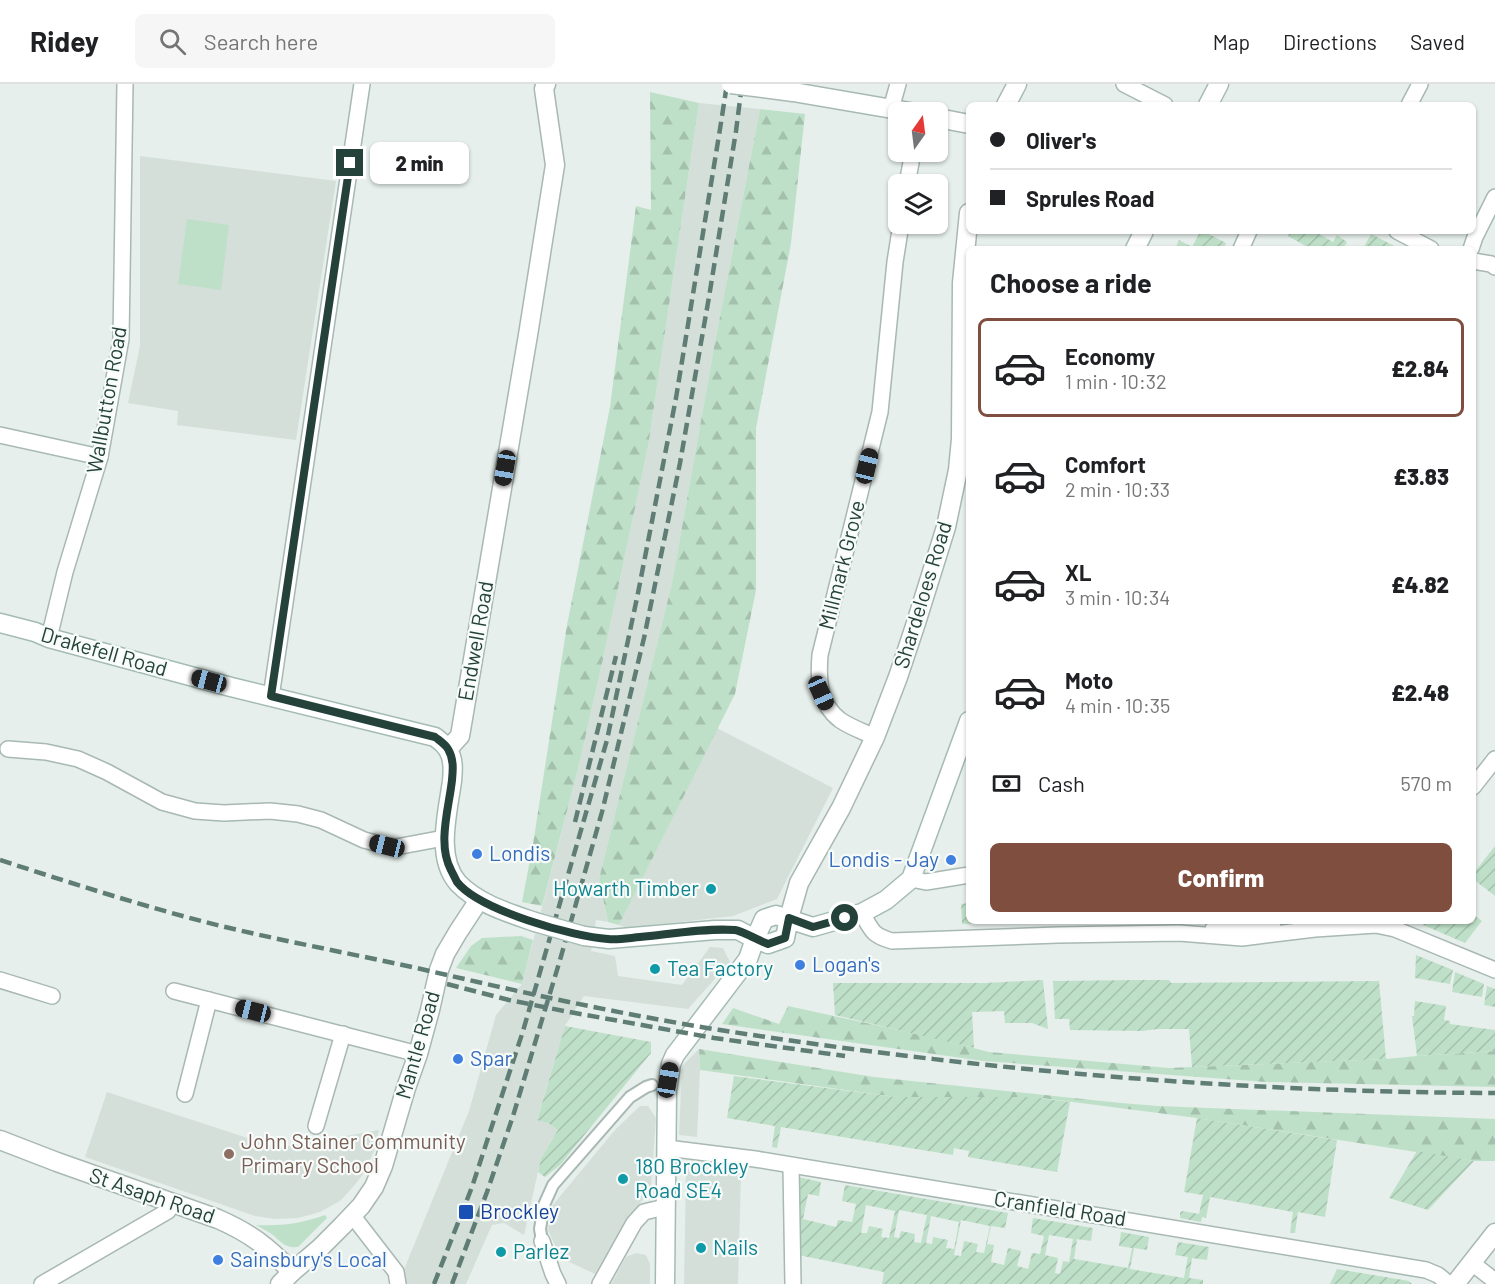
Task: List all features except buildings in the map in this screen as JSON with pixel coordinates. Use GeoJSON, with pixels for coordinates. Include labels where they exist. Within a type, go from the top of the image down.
{"type":"FeatureCollection","features":[{"type":"Feature","properties":{"kind":"street","name":"Wallbutton Road"},"geometry":{"type":"LineString","coordinates":[[49,638],[65,573],[100,457],[121,339],[125,84]]}},
{"type":"Feature","properties":{"kind":"street"},"geometry":{"type":"LineString","coordinates":[[271,696],[362,84]]}},
{"type":"Feature","properties":{"kind":"street","name":"Endwell Road"},"geometry":{"type":"LineString","coordinates":[[448,749],[460,736],[555,165],[544,89],[546,84]]}},
{"type":"Feature","properties":{"kind":"street"},"geometry":{"type":"LineString","coordinates":[[730,84],[888,108]]}},
{"type":"Feature","properties":{"kind":"street"},"geometry":{"type":"LineString","coordinates":[[893,102],[898,84]]}},
{"type":"Feature","properties":{"kind":"street"},"geometry":{"type":"LineString","coordinates":[[1008,102],[1017,84]]}},
{"type":"Feature","properties":{"kind":"street"},"geometry":{"type":"LineString","coordinates":[[1124,84],[1159,102]]}},
{"type":"Feature","properties":{"kind":"street"},"geometry":{"type":"LineString","coordinates":[[1210,102],[1219,84]]}},
{"type":"Feature","properties":{"kind":"street"},"geometry":{"type":"LineString","coordinates":[[1411,102],[1420,84]]}},
{"type":"Feature","properties":{"kind":"street"},"geometry":{"type":"LineString","coordinates":[[948,120],[966,123]]}},
{"type":"Feature","properties":{"kind":"street"},"geometry":{"type":"LineString","coordinates":[[1472,246],[1495,197]]}},
{"type":"Feature","properties":{"kind":"street","name":"Millmark Grove"},"geometry":{"type":"LineString","coordinates":[[875,736],[841,721],[828,708],[821,693],[819,674],[820,655],[880,412],[899,234]]}},
{"type":"Feature","properties":{"kind":"street","name":"Shardeloes Road"},"geometry":{"type":"LineString","coordinates":[[755,939],[768,944],[785,938],[799,883],[841,808],[875,736],[898,677],[946,527],[958,470],[962,417],[962,283],[967,234]]}},
{"type":"Feature","properties":{"kind":"street"},"geometry":{"type":"LineString","coordinates":[[1403,234],[1425,246]]}},
{"type":"Feature","properties":{"kind":"street"},"geometry":{"type":"LineString","coordinates":[[1476,262],[1495,267]]}},
{"type":"Feature","properties":{"kind":"street"},"geometry":{"type":"LineString","coordinates":[[0,435],[100,457]]}},
{"type":"Feature","properties":{"kind":"street","name":"Drakefell Road"},"geometry":{"type":"LineString","coordinates":[[0,623],[49,638],[435,737],[448,749]]}},
{"type":"Feature","properties":{"kind":"street"},"geometry":{"type":"LineString","coordinates":[[789,918],[813,927],[862,913],[886,900],[911,879],[966,728]]}},
{"type":"Feature","properties":{"kind":"street"},"geometry":{"type":"LineString","coordinates":[[8,749],[46,752],[78,759],[162,802],[195,811],[224,813],[270,811],[298,814],[321,820],[364,840],[396,847],[444,838]]}},
{"type":"Feature","properties":{"kind":"street"},"geometry":{"type":"LineString","coordinates":[[448,749],[453,769],[444,838],[447,862],[458,882],[479,900],[510,914],[584,936],[609,939],[738,930],[755,939],[748,959],[680,1048],[671,1064],[667,1091],[665,1284]]}},
{"type":"Feature","properties":{"kind":"street"},"geometry":{"type":"LineString","coordinates":[[1476,784],[1495,759]]}},
{"type":"Feature","properties":{"kind":"street"},"geometry":{"type":"LineString","coordinates":[[911,879],[926,882],[966,875]]}},
{"type":"Feature","properties":{"kind":"street","name":"Mantle Road"},"geometry":{"type":"LineString","coordinates":[[286,1278],[352,1215],[374,1187],[383,1166],[418,1054],[439,970],[445,954],[479,900]]}},
{"type":"Feature","properties":{"kind":"street"},"geometry":{"type":"LineString","coordinates":[[862,913],[869,927],[878,936],[892,941],[1058,928],[1179,933],[1242,926],[1315,929],[1367,924]]}},
{"type":"Feature","properties":{"kind":"street"},"geometry":{"type":"LineString","coordinates":[[1380,924],[1495,970]]}},
{"type":"Feature","properties":{"kind":"street"},"geometry":{"type":"LineString","coordinates":[[0,980],[52,996]]}},
{"type":"Feature","properties":{"kind":"street"},"geometry":{"type":"LineString","coordinates":[[174,991],[418,1054]]}},
{"type":"Feature","properties":{"kind":"street"},"geometry":{"type":"LineString","coordinates":[[185,1094],[208,1000]]}},
{"type":"Feature","properties":{"kind":"street"},"geometry":{"type":"LineString","coordinates":[[316,1126],[343,1034]]}},
{"type":"Feature","properties":{"kind":"street"},"geometry":{"type":"LineString","coordinates":[[558,1284],[542,1241],[540,1229],[544,1205],[553,1185],[630,1098],[652,1085]]}},
{"type":"Feature","properties":{"kind":"street","name":"St Asaph Road"},"geometry":{"type":"LineString","coordinates":[[0,1140],[218,1218],[255,1238],[286,1278]]}},
{"type":"Feature","properties":{"kind":"street","name":"Cranfield Road"},"geometry":{"type":"LineString","coordinates":[[667,1148],[755,1159],[1426,1270],[1438,1275],[1449,1284]]}},
{"type":"Feature","properties":{"kind":"street"},"geometry":{"type":"LineString","coordinates":[[792,1166],[793,1284]]}},
{"type":"Feature","properties":{"kind":"street"},"geometry":{"type":"LineString","coordinates":[[42,1284],[168,1211],[171,1202]]}},
{"type":"Feature","properties":{"kind":"street"},"geometry":{"type":"LineString","coordinates":[[600,1284],[634,1223],[644,1212],[665,1207]]}},
{"type":"Feature","properties":{"kind":"street"},"geometry":{"type":"LineString","coordinates":[[352,1215],[396,1272],[398,1284]]}},
{"type":"Feature","properties":{"kind":"street"},"geometry":{"type":"LineString","coordinates":[[1455,1284],[1495,1233]]}},
{"type":"Feature","properties":{"kind":"street"},"geometry":{"type":"LineString","coordinates":[[1472,1263],[1495,1281]]}},
{"type":"Feature","properties":{"kind":"shaded area"},"geometry":{"type":"Polygon","coordinates":[[[699,103],[760,109],[672,583],[599,879],[608,922],[596,920],[591,951],[615,956],[618,976],[682,985],[710,947],[723,948],[730,962],[688,1009],[584,996],[565,1026],[537,1119],[558,1130],[541,1158],[524,1235],[504,1223],[492,1225],[466,1284],[398,1284],[469,1111],[496,1015],[522,984],[579,765],[648,447],[699,103]]]}},
{"type":"Feature","properties":{"kind":"shaded area"},"geometry":{"type":"Polygon","coordinates":[[[140,156],[336,181],[296,440],[177,425],[178,411],[128,403],[140,346],[140,156]]]}},
{"type":"Feature","properties":{"kind":"shaded area"},"geometry":{"type":"Polygon","coordinates":[[[717,728],[833,788],[777,899],[733,916],[627,928],[619,925],[717,728]]]}},
{"type":"Feature","properties":{"kind":"shaded area"},"geometry":{"type":"Polygon","coordinates":[[[699,1049],[697,1137],[679,1135],[682,1066],[699,1049]]]}},
{"type":"Feature","properties":{"kind":"shaded area","name":"John Stainer Community Primary School"},"geometry":{"type":"Polygon","coordinates":[[[107,1092],[278,1148],[379,1130],[374,1151],[364,1173],[340,1201],[320,1212],[298,1218],[275,1219],[255,1216],[85,1157],[107,1092]]]}},
{"type":"Feature","properties":{"kind":"shaded area"},"geometry":{"type":"Polygon","coordinates":[[[640,1106],[648,1106],[656,1118],[651,1186],[595,1274],[561,1258],[548,1230],[552,1206],[615,1130],[640,1106]]]}},
{"type":"Feature","properties":{"kind":"shaded area"},"geometry":{"type":"Polygon","coordinates":[[[686,1169],[741,1174],[738,1284],[684,1284],[686,1169]]]}},
{"type":"Feature","properties":{"kind":"shaded area"},"geometry":{"type":"Polygon","coordinates":[[[636,1253],[646,1255],[650,1264],[650,1284],[611,1284],[626,1257],[636,1253]]]}},
{"type":"Feature","properties":{"kind":"green space"},"geometry":{"type":"Polygon","coordinates":[[[650,92],[699,103],[648,447],[579,765],[542,906],[522,902],[567,625],[610,407],[636,206],[651,210],[650,92]]]}},
{"type":"Feature","properties":{"kind":"green space"},"geometry":{"type":"Polygon","coordinates":[[[760,109],[805,114],[791,243],[756,428],[756,590],[735,694],[619,925],[608,922],[599,879],[672,583],[760,109]]]}},
{"type":"Feature","properties":{"kind":"green space"},"geometry":{"type":"Polygon","coordinates":[[[187,219],[229,225],[221,290],[178,284],[187,219]]]}},
{"type":"Feature","properties":{"kind":"green space"},"geometry":{"type":"Polygon","coordinates":[[[1199,234],[1209,234],[1226,243],[1224,246],[1193,246],[1199,234]]]}},
{"type":"Feature","properties":{"kind":"green space"},"geometry":{"type":"Polygon","coordinates":[[[1289,234],[1319,234],[1333,242],[1337,235],[1347,242],[1345,246],[1306,246],[1288,236],[1289,234]]]}},
{"type":"Feature","properties":{"kind":"green space"},"geometry":{"type":"Polygon","coordinates":[[[1371,234],[1394,246],[1365,246],[1371,234]]]}},
{"type":"Feature","properties":{"kind":"green space"},"geometry":{"type":"Polygon","coordinates":[[[1179,240],[1190,246],[1176,246],[1179,240]]]}},
{"type":"Feature","properties":{"kind":"green space"},"geometry":{"type":"Polygon","coordinates":[[[1495,846],[1495,896],[1476,881],[1476,870],[1495,846]]]}},
{"type":"Feature","properties":{"kind":"green space"},"geometry":{"type":"Polygon","coordinates":[[[966,903],[966,924],[962,924],[961,904],[966,903]]]}},
{"type":"Feature","properties":{"kind":"green space"},"geometry":{"type":"Polygon","coordinates":[[[1476,916],[1482,921],[1465,943],[1423,925],[1476,924],[1476,916]]]}},
{"type":"Feature","properties":{"kind":"green space"},"geometry":{"type":"Polygon","coordinates":[[[521,936],[533,940],[522,984],[456,968],[471,946],[482,938],[521,936]]]}},
{"type":"Feature","properties":{"kind":"green space"},"geometry":{"type":"Polygon","coordinates":[[[1416,955],[1453,970],[1450,984],[1415,978],[1416,955]]]}},
{"type":"Feature","properties":{"kind":"green space"},"geometry":{"type":"Polygon","coordinates":[[[1455,972],[1484,984],[1482,997],[1452,992],[1455,972]]]}},
{"type":"Feature","properties":{"kind":"green space"},"geometry":{"type":"Polygon","coordinates":[[[1043,980],[1048,1029],[1032,1023],[1005,1023],[1004,1011],[972,1012],[974,1048],[835,1015],[833,983],[985,983],[1043,980]]]}},
{"type":"Feature","properties":{"kind":"green space"},"geometry":{"type":"Polygon","coordinates":[[[1169,980],[1171,983],[1379,981],[1386,1059],[1192,1067],[1189,1029],[1070,1030],[1069,1019],[1055,1019],[1053,981],[1169,980]]]}},
{"type":"Feature","properties":{"kind":"green space"},"geometry":{"type":"Polygon","coordinates":[[[1487,986],[1495,989],[1495,1007],[1484,1005],[1487,986]]]}},
{"type":"Feature","properties":{"kind":"green space"},"geometry":{"type":"Polygon","coordinates":[[[1415,1001],[1446,1006],[1444,1020],[1450,1021],[1450,1024],[1495,1030],[1495,1051],[1417,1056],[1412,1016],[1414,1016],[1415,1001]]]}},
{"type":"Feature","properties":{"kind":"green space"},"geometry":{"type":"Polygon","coordinates":[[[788,1006],[989,1052],[1169,1068],[1386,1059],[1495,1051],[1495,1087],[1266,1082],[983,1061],[722,1024],[733,1008],[779,1024],[788,1006]]]}},
{"type":"Feature","properties":{"kind":"green space"},"geometry":{"type":"Polygon","coordinates":[[[565,1026],[651,1042],[651,1053],[560,1165],[545,1177],[538,1172],[541,1158],[558,1130],[548,1123],[537,1120],[565,1026]]]}},
{"type":"Feature","properties":{"kind":"green space"},"geometry":{"type":"Polygon","coordinates":[[[699,1049],[874,1077],[1121,1103],[1495,1119],[1495,1161],[1474,1161],[1197,1118],[1042,1098],[896,1097],[700,1070],[699,1049]]]}},
{"type":"Feature","properties":{"kind":"green space"},"geometry":{"type":"Polygon","coordinates":[[[734,1076],[896,1097],[1033,1097],[1070,1102],[1057,1172],[968,1157],[969,1151],[954,1148],[953,1155],[781,1127],[777,1148],[772,1147],[775,1126],[727,1118],[734,1076]]]}},
{"type":"Feature","properties":{"kind":"green space"},"geometry":{"type":"Polygon","coordinates":[[[1197,1118],[1337,1140],[1325,1217],[1298,1212],[1295,1233],[1290,1233],[1293,1212],[1210,1197],[1206,1218],[1202,1217],[1201,1222],[1180,1218],[1182,1211],[1199,1214],[1203,1195],[1184,1192],[1197,1118]]]}},
{"type":"Feature","properties":{"kind":"green space"},"geometry":{"type":"Polygon","coordinates":[[[1417,1151],[1474,1161],[1428,1210],[1389,1198],[1417,1151]]]}},
{"type":"Feature","properties":{"kind":"green space"},"geometry":{"type":"Polygon","coordinates":[[[798,1177],[821,1182],[819,1196],[808,1194],[803,1219],[836,1227],[838,1220],[852,1222],[856,1204],[842,1201],[845,1185],[1008,1213],[1005,1228],[991,1226],[987,1244],[994,1245],[991,1262],[1004,1265],[1008,1248],[1021,1251],[1017,1266],[1028,1269],[1032,1253],[1040,1254],[1044,1236],[1031,1233],[1033,1218],[1093,1228],[1091,1241],[1077,1239],[1074,1259],[1128,1268],[1132,1248],[1119,1246],[1121,1232],[1149,1237],[1147,1250],[1134,1248],[1130,1269],[1184,1278],[1188,1257],[1175,1255],[1178,1242],[1209,1247],[1207,1260],[1192,1258],[1189,1278],[1203,1280],[1203,1284],[882,1284],[884,1272],[798,1255],[798,1177]],[[866,1205],[861,1233],[867,1233],[869,1226],[883,1229],[881,1237],[889,1238],[895,1211],[866,1205]],[[899,1210],[894,1237],[899,1238],[901,1231],[915,1234],[914,1242],[921,1243],[927,1215],[899,1210]],[[931,1216],[926,1243],[932,1244],[933,1237],[948,1240],[946,1248],[954,1249],[959,1222],[931,1216]],[[961,1220],[954,1255],[961,1256],[964,1241],[978,1244],[976,1252],[984,1253],[990,1226],[961,1220]],[[1049,1235],[1045,1255],[1058,1258],[1055,1273],[1060,1274],[1063,1261],[1069,1262],[1073,1239],[1049,1235]]]}},
{"type":"Feature","properties":{"kind":"green space"},"geometry":{"type":"Polygon","coordinates":[[[325,1215],[327,1218],[298,1247],[284,1244],[256,1225],[291,1224],[325,1215]]]}},
{"type":"Feature","properties":{"kind":"green space"},"geometry":{"type":"Polygon","coordinates":[[[1337,1269],[1409,1281],[1412,1284],[1330,1284],[1337,1269]]]}},
{"type":"Feature","properties":{"kind":"railway"},"geometry":{"type":"LineString","coordinates":[[434,1284],[472,1187],[523,1031],[607,740],[676,398],[727,84]]}},
{"type":"Feature","properties":{"kind":"railway"},"geometry":{"type":"LineString","coordinates":[[452,1284],[513,1116],[602,812],[644,638],[680,463],[709,297],[742,84]]}},
{"type":"Feature","properties":{"kind":"railway"},"geometry":{"type":"LineString","coordinates":[[575,822],[616,656]]}},
{"type":"Feature","properties":{"kind":"railway"},"geometry":{"type":"LineString","coordinates":[[0,860],[128,900],[232,929],[570,1002],[720,1030],[913,1057],[1106,1076],[1300,1088],[1495,1093]]}},
{"type":"Feature","properties":{"kind":"railway"},"geometry":{"type":"LineString","coordinates":[[447,984],[564,1011],[714,1038],[845,1056]]}},
{"type":"Feature","properties":{"kind":"place","name":"Londis"},"geometry":{"type":"Point","coordinates":[477,854]}},
{"type":"Feature","properties":{"kind":"place","name":"Londis - Jay"},"geometry":{"type":"Point","coordinates":[951,860]}},
{"type":"Feature","properties":{"kind":"place","name":"Howarth Timber"},"geometry":{"type":"Point","coordinates":[711,889]}},
{"type":"Feature","properties":{"kind":"place","name":"Logan's"},"geometry":{"type":"Point","coordinates":[800,965]}},
{"type":"Feature","properties":{"kind":"place","name":"Tea Factory"},"geometry":{"type":"Point","coordinates":[655,969]}},
{"type":"Feature","properties":{"kind":"place","name":"Spar"},"geometry":{"type":"Point","coordinates":[458,1059]}},
{"type":"Feature","properties":{"kind":"place","name":"John Stainer Community Primary School"},"geometry":{"type":"Point","coordinates":[229,1154]}},
{"type":"Feature","properties":{"kind":"place","name":"180 Brockley Road SE4"},"geometry":{"type":"Point","coordinates":[623,1179]}},
{"type":"Feature","properties":{"kind":"place","name":"Brockley"},"geometry":{"type":"Point","coordinates":[466,1212]}},
{"type":"Feature","properties":{"kind":"place","name":"Nails"},"geometry":{"type":"Point","coordinates":[701,1248]}},
{"type":"Feature","properties":{"kind":"place","name":"Parlez"},"geometry":{"type":"Point","coordinates":[501,1252]}},
{"type":"Feature","properties":{"kind":"place","name":"Sainsbury's Local"},"geometry":{"type":"Point","coordinates":[218,1260]}},
{"type":"Feature","properties":{"kind":"route"},"geometry":{"type":"LineString","coordinates":[[350,163],[271,696],[435,737],[443,743],[448,749],[453,769],[444,838],[447,862],[458,882],[479,900],[510,914],[584,936],[609,939],[738,930],[768,944],[785,938],[789,918],[813,927],[845,918]]}}]}
